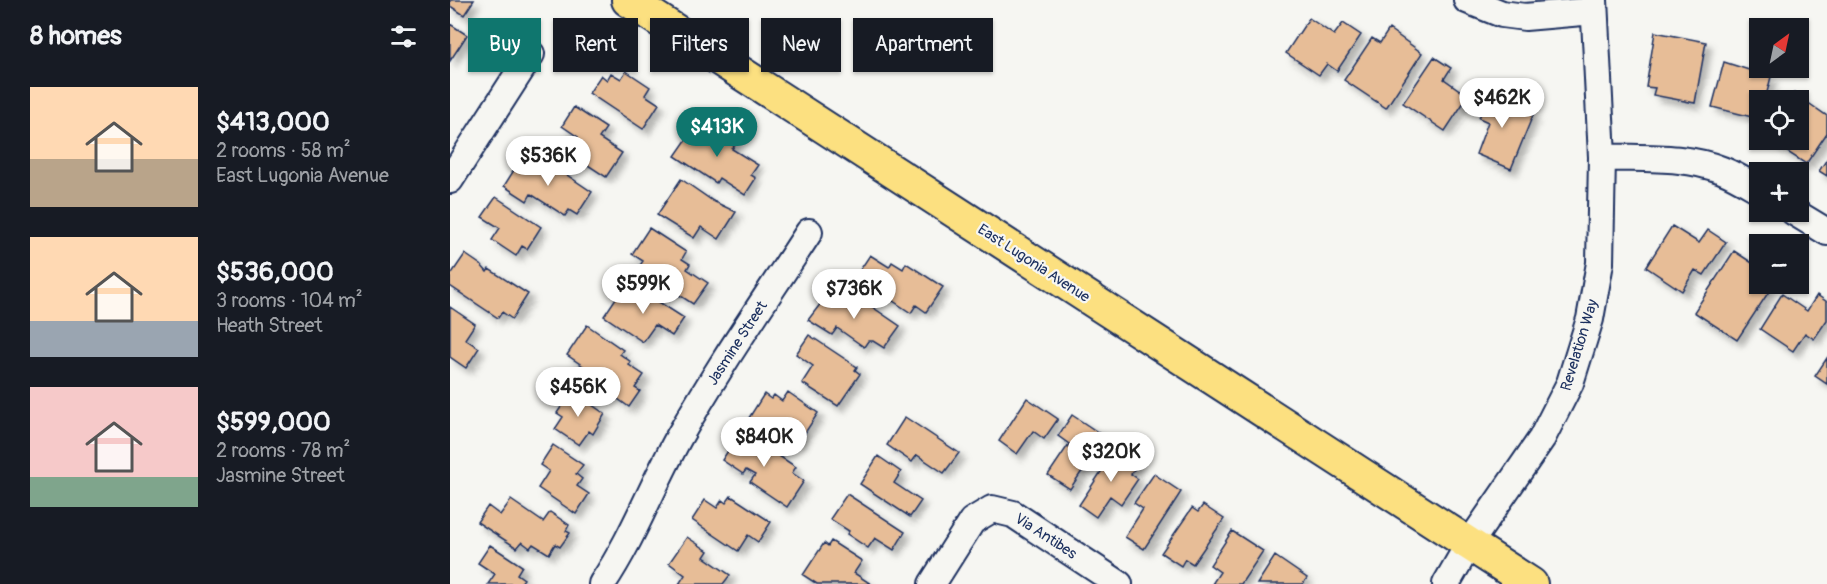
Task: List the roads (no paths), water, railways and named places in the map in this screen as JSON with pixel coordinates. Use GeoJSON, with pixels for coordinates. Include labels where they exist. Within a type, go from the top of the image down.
{"type":"FeatureCollection","features":[{"type":"Feature","properties":{"kind":"main road","name":"East Lugonia Avenue"},"geometry":{"type":"LineString","coordinates":[[628,0],[1531,584]]}},
{"type":"Feature","properties":{"kind":"street"},"geometry":{"type":"LineString","coordinates":[[1467,0],[1502,14],[1525,18],[1594,6]]}},
{"type":"Feature","properties":{"kind":"street","name":"Revelation Way"},"geometry":{"type":"LineString","coordinates":[[1446,584],[1469,544],[1542,438],[1570,383],[1590,319],[1600,263],[1602,157],[1594,6]]}},
{"type":"Feature","properties":{"kind":"street"},"geometry":{"type":"LineString","coordinates":[[450,180],[519,72]]}},
{"type":"Feature","properties":{"kind":"street"},"geometry":{"type":"LineString","coordinates":[[1602,157],[1684,160],[1723,170],[1749,184]]}},
{"type":"Feature","properties":{"kind":"street"},"geometry":{"type":"LineString","coordinates":[[1809,221],[1827,232]]}},
{"type":"Feature","properties":{"kind":"street","name":"Jasmine Street"},"geometry":{"type":"LineString","coordinates":[[602,584],[629,538],[699,402],[809,232]]}},
{"type":"Feature","properties":{"kind":"street","name":"Via Antibes"},"geometry":{"type":"LineString","coordinates":[[932,584],[972,521],[992,509],[1013,514],[1119,584]]}}]}
